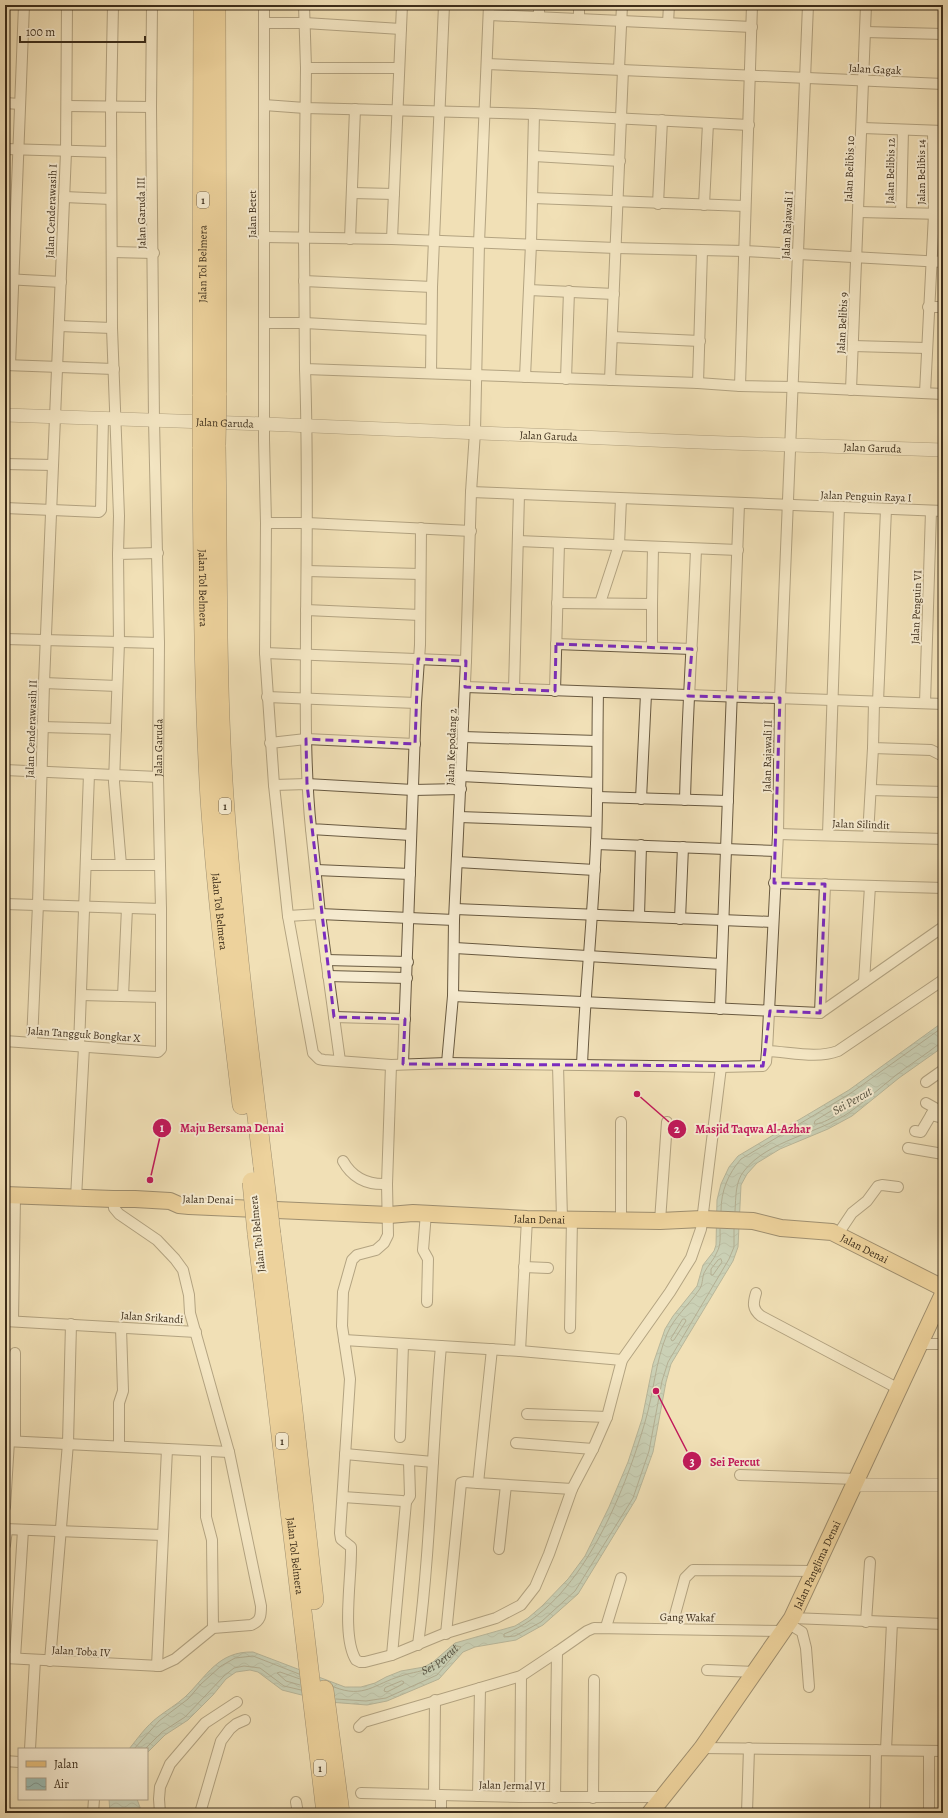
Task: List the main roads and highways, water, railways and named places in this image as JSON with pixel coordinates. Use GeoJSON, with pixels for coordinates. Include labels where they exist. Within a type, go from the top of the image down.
{"type":"FeatureCollection","features":[{"type":"Feature","properties":{"kind":"highway","name":"Jalan Tol Belmera"},"geometry":{"type":"LineString","coordinates":[[203,5],[210,395]]}},
{"type":"Feature","properties":{"kind":"highway","name":"Jalan Tol Belmera"},"geometry":{"type":"LineString","coordinates":[[216,5],[204,677],[210,800],[223,947],[256,1166],[313,1648],[322,1727],[326,1813]]}},
{"type":"Feature","properties":{"kind":"highway","name":"Jalan Tol Belmera"},"geometry":{"type":"LineString","coordinates":[[322,1727],[340,1813]]}},
{"type":"Feature","properties":{"kind":"main road","name":"Jalan Denai"},"geometry":{"type":"LineString","coordinates":[[10,1196],[170,1201],[185,1196],[419,1213],[527,1219],[663,1221],[826,1231],[838,1234],[943,1288]]}},
{"type":"Feature","properties":{"kind":"main road","name":"Jalan Panglima Denai"},"geometry":{"type":"LineString","coordinates":[[650,1813],[702,1748],[788,1624],[814,1571],[854,1482],[921,1344],[943,1294]]}},
{"type":"Feature","properties":{"kind":"water","name":"Sei Percut"},"geometry":{"type":"Polygon","coordinates":[[[943,1022],[943,1046],[940,1049],[899,1078],[852,1116],[828,1129],[780,1149],[757,1163],[747,1174],[741,1185],[738,1247],[733,1261],[671,1364],[666,1382],[653,1452],[636,1499],[578,1594],[543,1625],[516,1640],[475,1647],[463,1652],[439,1679],[387,1701],[367,1705],[329,1702],[282,1690],[258,1672],[250,1670],[236,1672],[226,1679],[213,1695],[188,1720],[165,1735],[148,1752],[148,1748],[130,1748],[142,1732],[161,1714],[185,1697],[214,1666],[231,1656],[253,1652],[345,1687],[361,1687],[375,1683],[401,1671],[424,1667],[433,1662],[455,1643],[515,1626],[528,1618],[542,1606],[568,1579],[585,1556],[609,1507],[628,1462],[642,1419],[653,1364],[665,1329],[673,1316],[697,1286],[703,1265],[714,1251],[716,1245],[717,1200],[721,1184],[729,1167],[738,1156],[849,1090],[943,1022]]]}},
{"type":"Feature","properties":{"kind":"water"},"geometry":{"type":"Polygon","coordinates":[[[109,1800],[137,1800],[142,1813],[110,1813],[109,1800]]]}},
{"type":"Feature","properties":{"kind":"place","name":"Masjid Taqwa Al-Azhar"},"geometry":{"type":"Point","coordinates":[637,1094]}},
{"type":"Feature","properties":{"kind":"place","name":"Maju Bersama Denai"},"geometry":{"type":"Point","coordinates":[150,1180]}},
{"type":"Feature","properties":{"kind":"place","name":"Sei Percut"},"geometry":{"type":"Point","coordinates":[656,1391]}}]}
